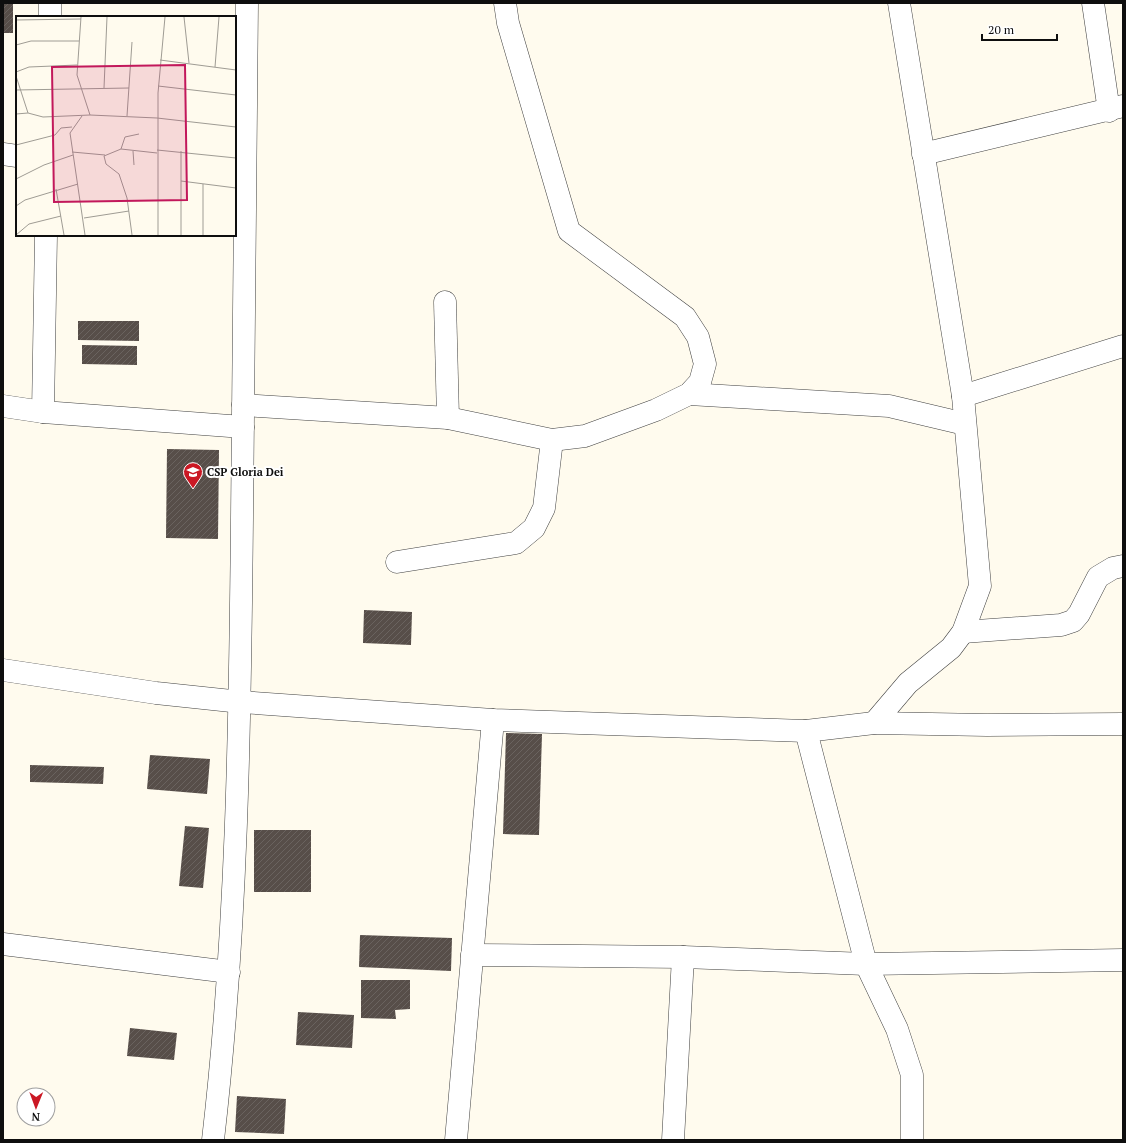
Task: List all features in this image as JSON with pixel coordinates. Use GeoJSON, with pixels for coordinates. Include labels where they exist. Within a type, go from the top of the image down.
{"type":"FeatureCollection","features":[{"type":"Feature","properties":{"kind":"street"},"geometry":{"type":"LineString","coordinates":[[50,3],[50,16]]}},
{"type":"Feature","properties":{"kind":"street"},"geometry":{"type":"LineString","coordinates":[[213,1140],[223,1057],[233,911],[240,702],[247,3]]}},
{"type":"Feature","properties":{"kind":"street"},"geometry":{"type":"LineString","coordinates":[[243,405],[448,418],[552,440],[585,436],[656,410],[689,394],[700,382],[705,364],[698,337],[685,317],[569,231],[508,23],[505,3]]}},
{"type":"Feature","properties":{"kind":"street"},"geometry":{"type":"LineString","coordinates":[[874,723],[908,683],[951,648],[963,632],[980,586],[963,396],[899,3]]}},
{"type":"Feature","properties":{"kind":"street"},"geometry":{"type":"LineString","coordinates":[[923,154],[1116,108],[1093,3]]}},
{"type":"Feature","properties":{"kind":"street"},"geometry":{"type":"LineString","coordinates":[[3,154],[16,156]]}},
{"type":"Feature","properties":{"kind":"street"},"geometry":{"type":"LineString","coordinates":[[43,412],[46,236]]}},
{"type":"Feature","properties":{"kind":"street"},"geometry":{"type":"LineString","coordinates":[[445,302],[448,418]]}},
{"type":"Feature","properties":{"kind":"street"},"geometry":{"type":"LineString","coordinates":[[963,396],[1123,346]]}},
{"type":"Feature","properties":{"kind":"street"},"geometry":{"type":"LineString","coordinates":[[689,394],[889,406],[966,424]]}},
{"type":"Feature","properties":{"kind":"street"},"geometry":{"type":"LineString","coordinates":[[3,406],[43,412],[243,427]]}},
{"type":"Feature","properties":{"kind":"street"},"geometry":{"type":"LineString","coordinates":[[397,562],[516,543],[534,528],[544,508],[552,440]]}},
{"type":"Feature","properties":{"kind":"street"},"geometry":{"type":"LineString","coordinates":[[963,632],[1061,625],[1073,621],[1079,614],[1098,577],[1113,568],[1123,566]]}},
{"type":"Feature","properties":{"kind":"street"},"geometry":{"type":"LineString","coordinates":[[3,670],[156,693],[240,702],[493,720],[806,731],[874,723],[987,725],[1123,724]]}},
{"type":"Feature","properties":{"kind":"street"},"geometry":{"type":"LineString","coordinates":[[456,1140],[493,720]]}},
{"type":"Feature","properties":{"kind":"street"},"geometry":{"type":"LineString","coordinates":[[806,731],[866,964],[897,1029],[912,1075],[912,1140]]}},
{"type":"Feature","properties":{"kind":"street"},"geometry":{"type":"LineString","coordinates":[[3,944],[229,972]]}},
{"type":"Feature","properties":{"kind":"street"},"geometry":{"type":"LineString","coordinates":[[472,955],[683,957],[866,964],[1123,960]]}},
{"type":"Feature","properties":{"kind":"street"},"geometry":{"type":"LineString","coordinates":[[673,1140],[683,957]]}},
{"type":"Feature","properties":{"kind":"building"},"geometry":{"type":"Polygon","coordinates":[[[3,3],[13,3],[13,33],[3,33],[3,3]]]}},
{"type":"Feature","properties":{"kind":"building"},"geometry":{"type":"Polygon","coordinates":[[[78,321],[139,321],[139,341],[78,340],[78,321]]]}},
{"type":"Feature","properties":{"kind":"building"},"geometry":{"type":"Polygon","coordinates":[[[82,345],[137,346],[137,365],[82,364],[82,345]]]}},
{"type":"Feature","properties":{"kind":"building"},"geometry":{"type":"Polygon","coordinates":[[[167,449],[219,450],[218,539],[166,538],[167,449]]]}},
{"type":"Feature","properties":{"kind":"building"},"geometry":{"type":"Polygon","coordinates":[[[364,610],[412,612],[411,645],[363,643],[364,610]]]}},
{"type":"Feature","properties":{"kind":"building"},"geometry":{"type":"Polygon","coordinates":[[[506,733],[542,734],[539,835],[503,834],[506,733]]]}},
{"type":"Feature","properties":{"kind":"building"},"geometry":{"type":"Polygon","coordinates":[[[150,755],[210,759],[207,794],[147,789],[150,755]]]}},
{"type":"Feature","properties":{"kind":"building"},"geometry":{"type":"Polygon","coordinates":[[[30,765],[104,767],[103,784],[30,782],[30,765]]]}},
{"type":"Feature","properties":{"kind":"building"},"geometry":{"type":"Polygon","coordinates":[[[185,826],[209,828],[203,888],[179,886],[185,826]]]}},
{"type":"Feature","properties":{"kind":"building"},"geometry":{"type":"Polygon","coordinates":[[[254,830],[311,830],[311,892],[254,892],[254,830]]]}},
{"type":"Feature","properties":{"kind":"building"},"geometry":{"type":"Polygon","coordinates":[[[360,935],[452,938],[451,971],[359,967],[360,935]]]}},
{"type":"Feature","properties":{"kind":"building"},"geometry":{"type":"Polygon","coordinates":[[[361,980],[410,980],[410,1009],[395,1010],[396,1019],[361,1018],[361,980]]]}},
{"type":"Feature","properties":{"kind":"building"},"geometry":{"type":"Polygon","coordinates":[[[298,1012],[354,1015],[352,1048],[296,1045],[298,1012]]]}},
{"type":"Feature","properties":{"kind":"building"},"geometry":{"type":"Polygon","coordinates":[[[130,1028],[177,1033],[174,1060],[127,1056],[130,1028]]]}},
{"type":"Feature","properties":{"kind":"building"},"geometry":{"type":"Polygon","coordinates":[[[237,1096],[286,1099],[284,1134],[235,1132],[237,1096]]]}},
{"type":"Feature","properties":{"kind":"place","name":"CSP Gloria Dei"},"geometry":{"type":"Point","coordinates":[193,489]}}]}
